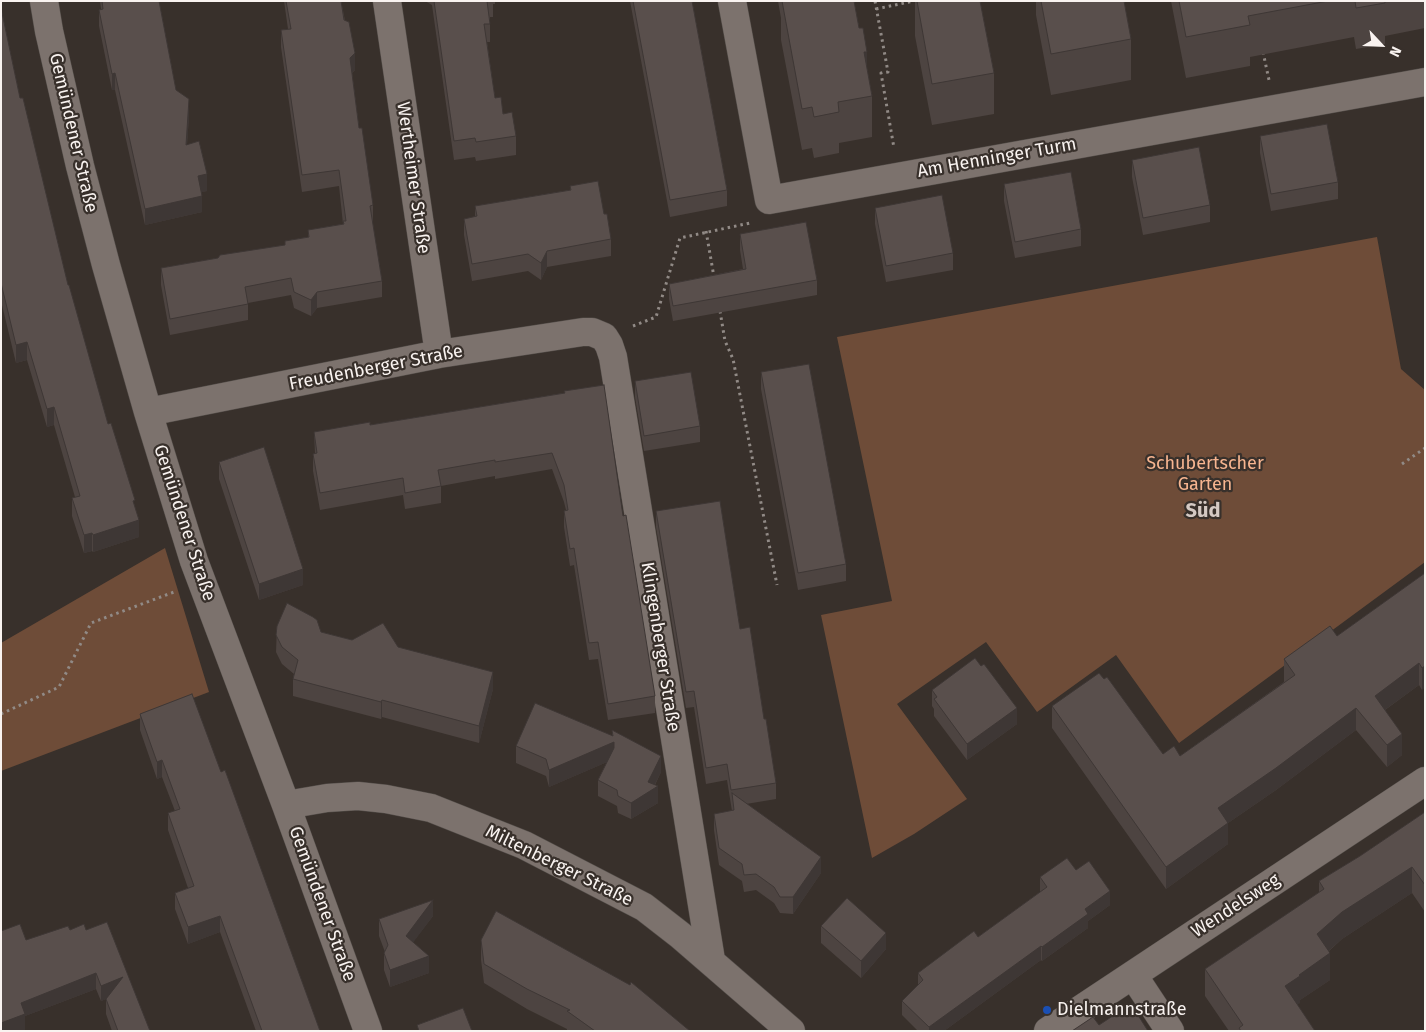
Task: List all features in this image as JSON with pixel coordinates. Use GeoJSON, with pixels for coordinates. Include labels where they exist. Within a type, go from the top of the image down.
{"type":"FeatureCollection","features":[{"type":"Feature","properties":{"kind":"street","name":"Gemündener Straße"},"geometry":{"type":"LineString","coordinates":[[44,1],[82,175],[106,265],[148,412],[194,561],[286,805],[368,1031]]}},
{"type":"Feature","properties":{"kind":"street","name":"Wertheimer Straße"},"geometry":{"type":"LineString","coordinates":[[387,1],[439,354]]}},
{"type":"Feature","properties":{"kind":"street"},"geometry":{"type":"LineString","coordinates":[[732,1],[769,200]]}},
{"type":"Feature","properties":{"kind":"street","name":"Am Henninger Turm"},"geometry":{"type":"LineString","coordinates":[[769,200],[1425,82]]}},
{"type":"Feature","properties":{"kind":"street","name":"Freudenberger Straße"},"geometry":{"type":"LineString","coordinates":[[148,412],[439,354],[583,332],[592,332],[604,336]]}},
{"type":"Feature","properties":{"kind":"street","name":"Klingenberger Straße"},"geometry":{"type":"LineString","coordinates":[[604,336],[610,345],[613,357],[711,960]]}},
{"type":"Feature","properties":{"kind":"street","name":"Wendelsweg"},"geometry":{"type":"LineString","coordinates":[[1048,1031],[1425,782]]}},
{"type":"Feature","properties":{"kind":"street","name":"Miltenberger Straße"},"geometry":{"type":"LineString","coordinates":[[286,805],[327,798],[358,796],[386,799],[430,808],[524,845],[644,907],[711,960],[791,1031]]}},
{"type":"Feature","properties":{"kind":"street"},"geometry":{"type":"LineString","coordinates":[[1133,974],[1170,1031]]}},
{"type":"Feature","properties":{"kind":"path"},"geometry":{"type":"LineString","coordinates":[[875,1],[888,72],[881,73],[899,176]]}},
{"type":"Feature","properties":{"kind":"path"},"geometry":{"type":"LineString","coordinates":[[876,9],[914,1]]}},
{"type":"Feature","properties":{"kind":"path"},"geometry":{"type":"LineString","coordinates":[[1261,45],[1275,110]]}},
{"type":"Feature","properties":{"kind":"path"},"geometry":{"type":"LineString","coordinates":[[604,336],[656,317],[680,238],[759,221],[769,200]]}},
{"type":"Feature","properties":{"kind":"path"},"geometry":{"type":"LineString","coordinates":[[706,231],[716,286]]}},
{"type":"Feature","properties":{"kind":"path"},"geometry":{"type":"LineString","coordinates":[[719,304],[725,341],[733,359],[777,585]]}},
{"type":"Feature","properties":{"kind":"path"},"geometry":{"type":"LineString","coordinates":[[1402,464],[1425,448]]}},
{"type":"Feature","properties":{"kind":"path"},"geometry":{"type":"LineString","coordinates":[[1,714],[59,687],[91,623],[202,581]]}},
{"type":"Feature","properties":{"kind":"green space","name":"Schubertscher Garten"},"geometry":{"type":"Polygon","coordinates":[[[1377,237],[1401,369],[1425,390],[1425,562],[1179,743],[1116,655],[1037,712],[986,642],[897,704],[967,799],[914,834],[872,858],[821,615],[892,601],[837,337],[1377,237]]]}},
{"type":"Feature","properties":{"kind":"green space"},"geometry":{"type":"Polygon","coordinates":[[[165,548],[209,692],[1,771],[1,643],[165,548]]]}},
{"type":"Feature","properties":{"kind":"building"},"geometry":{"type":"Polygon","coordinates":[[[102,1],[159,1],[176,90],[189,99],[186,145],[199,141],[207,174],[198,176],[202,196],[145,209],[115,73],[112,74],[99,10],[103,9],[102,1]]]}},
{"type":"Feature","properties":{"kind":"building"},"geometry":{"type":"Polygon","coordinates":[[[286,1],[341,1],[344,20],[349,22],[355,53],[350,58],[359,128],[362,128],[373,205],[370,206],[382,281],[317,292],[311,300],[294,292],[291,278],[245,287],[248,304],[170,319],[161,268],[218,258],[220,255],[285,245],[285,241],[309,237],[308,230],[344,224],[343,221],[346,221],[339,170],[302,175],[281,30],[291,29],[286,1]]]}},
{"type":"Feature","properties":{"kind":"building"},"geometry":{"type":"Polygon","coordinates":[[[434,1],[487,1],[490,24],[484,24],[495,98],[501,97],[503,114],[512,112],[516,136],[476,142],[475,138],[454,141],[434,1]]]}},
{"type":"Feature","properties":{"kind":"building"},"geometry":{"type":"Polygon","coordinates":[[[633,1],[692,1],[727,190],[670,200],[633,1]]]}},
{"type":"Feature","properties":{"kind":"building"},"geometry":{"type":"Polygon","coordinates":[[[782,1],[854,1],[859,28],[863,28],[867,52],[864,52],[872,96],[838,102],[839,112],[814,117],[812,107],[802,109],[782,1]]]}},
{"type":"Feature","properties":{"kind":"building"},"geometry":{"type":"Polygon","coordinates":[[[917,1],[980,1],[994,73],[932,84],[917,1]]]}},
{"type":"Feature","properties":{"kind":"building"},"geometry":{"type":"Polygon","coordinates":[[[1041,1],[1124,1],[1131,39],[1051,54],[1041,1]]]}},
{"type":"Feature","properties":{"kind":"building"},"geometry":{"type":"Polygon","coordinates":[[[1179,1],[1328,1],[1248,16],[1250,25],[1186,37],[1179,1]]]}},
{"type":"Feature","properties":{"kind":"building"},"geometry":{"type":"Polygon","coordinates":[[[1355,1],[1385,1],[1385,3],[1356,8],[1355,1]]]}},
{"type":"Feature","properties":{"kind":"building"},"geometry":{"type":"Polygon","coordinates":[[[1,8],[20,98],[23,98],[68,285],[108,424],[111,423],[135,500],[133,501],[139,520],[93,535],[92,533],[84,535],[72,498],[80,496],[54,407],[47,409],[27,342],[16,345],[1,283],[1,8]]]}},
{"type":"Feature","properties":{"kind":"building"},"geometry":{"type":"Polygon","coordinates":[[[1327,124],[1338,182],[1271,194],[1260,136],[1327,124]]]}},
{"type":"Feature","properties":{"kind":"building"},"geometry":{"type":"Polygon","coordinates":[[[1199,147],[1210,205],[1143,218],[1132,160],[1199,147]]]}},
{"type":"Feature","properties":{"kind":"building"},"geometry":{"type":"Polygon","coordinates":[[[1071,172],[1081,229],[1015,242],[1004,184],[1071,172]]]}},
{"type":"Feature","properties":{"kind":"building"},"geometry":{"type":"Polygon","coordinates":[[[598,181],[604,214],[607,214],[611,239],[547,251],[541,263],[528,254],[472,264],[464,219],[477,216],[475,206],[571,190],[570,186],[598,181]]]}},
{"type":"Feature","properties":{"kind":"building"},"geometry":{"type":"Polygon","coordinates":[[[942,195],[953,253],[886,266],[875,208],[942,195]]]}},
{"type":"Feature","properties":{"kind":"building"},"geometry":{"type":"Polygon","coordinates":[[[806,222],[817,280],[673,306],[669,284],[746,269],[740,234],[806,222]]]}},
{"type":"Feature","properties":{"kind":"building"},"geometry":{"type":"Polygon","coordinates":[[[809,364],[846,564],[798,573],[761,372],[809,364]]]}},
{"type":"Feature","properties":{"kind":"building"},"geometry":{"type":"Polygon","coordinates":[[[691,372],[700,426],[644,436],[635,381],[691,372]]]}},
{"type":"Feature","properties":{"kind":"building"},"geometry":{"type":"Polygon","coordinates":[[[604,385],[623,516],[626,515],[655,696],[608,704],[598,642],[589,643],[574,548],[570,549],[564,511],[568,510],[564,485],[552,453],[438,470],[441,486],[405,493],[403,478],[320,493],[313,454],[317,453],[314,432],[370,422],[370,425],[604,385]]]}},
{"type":"Feature","properties":{"kind":"building"},"geometry":{"type":"Polygon","coordinates":[[[264,447],[303,569],[259,584],[219,462],[264,447]]]}},
{"type":"Feature","properties":{"kind":"building"},"geometry":{"type":"Polygon","coordinates":[[[720,501],[740,629],[750,627],[776,783],[731,790],[727,764],[706,768],[694,691],[686,692],[656,511],[720,501]]]}},
{"type":"Feature","properties":{"kind":"building"},"geometry":{"type":"Polygon","coordinates":[[[1425,573],[1425,666],[1422,668],[1419,663],[1375,696],[1402,734],[1387,745],[1356,708],[1276,768],[1218,808],[1228,823],[1166,867],[1052,706],[1099,673],[1104,679],[1107,677],[1163,754],[1174,746],[1180,756],[1295,675],[1284,659],[1330,626],[1337,636],[1425,573]]]}},
{"type":"Feature","properties":{"kind":"building"},"geometry":{"type":"Polygon","coordinates":[[[287,603],[317,620],[321,632],[352,640],[383,623],[398,647],[493,672],[479,726],[293,679],[298,660],[282,647],[276,635],[277,626],[287,603]]]}},
{"type":"Feature","properties":{"kind":"building"},"geometry":{"type":"Polygon","coordinates":[[[975,658],[981,666],[984,664],[1017,708],[967,744],[934,699],[937,697],[932,690],[975,658]]]}},
{"type":"Feature","properties":{"kind":"building"},"geometry":{"type":"Polygon","coordinates":[[[192,694],[221,772],[225,770],[320,1031],[262,1031],[220,916],[188,927],[175,893],[194,886],[168,813],[180,809],[162,760],[157,762],[140,714],[192,694]]]}},
{"type":"Feature","properties":{"kind":"building"},"geometry":{"type":"Polygon","coordinates":[[[535,703],[613,736],[612,730],[661,756],[648,782],[658,786],[631,803],[618,796],[617,790],[598,780],[614,748],[614,742],[549,770],[546,759],[516,746],[535,703]]]}},
{"type":"Feature","properties":{"kind":"building"},"geometry":{"type":"Polygon","coordinates":[[[732,793],[821,857],[793,897],[780,897],[774,887],[756,874],[744,875],[742,864],[719,848],[714,814],[734,810],[732,793]]]}},
{"type":"Feature","properties":{"kind":"building"},"geometry":{"type":"Polygon","coordinates":[[[1425,812],[1425,885],[1412,867],[1342,912],[1317,934],[1330,953],[1285,986],[1315,1031],[1241,1031],[1239,1028],[1243,1025],[1205,969],[1324,889],[1319,881],[1425,812]]]}},
{"type":"Feature","properties":{"kind":"building"},"geometry":{"type":"Polygon","coordinates":[[[1067,858],[1076,870],[1089,861],[1110,891],[1085,909],[1088,914],[929,1027],[902,1001],[923,980],[918,973],[974,931],[978,937],[1047,887],[1040,877],[1067,858]]]}},
{"type":"Feature","properties":{"kind":"building"},"geometry":{"type":"Polygon","coordinates":[[[847,898],[886,933],[861,961],[821,926],[847,898]]]}},
{"type":"Feature","properties":{"kind":"building"},"geometry":{"type":"Polygon","coordinates":[[[433,900],[406,936],[429,956],[390,970],[384,953],[388,945],[379,919],[433,900]]]}},
{"type":"Feature","properties":{"kind":"building"},"geometry":{"type":"Polygon","coordinates":[[[496,911],[630,985],[631,982],[690,1031],[595,1031],[567,1011],[570,1010],[527,989],[484,964],[481,940],[496,911]]]}},
{"type":"Feature","properties":{"kind":"building"},"geometry":{"type":"Polygon","coordinates":[[[107,922],[150,1031],[118,1031],[106,999],[123,977],[101,986],[96,973],[21,1003],[25,1014],[1,1023],[1,931],[20,924],[26,940],[68,926],[70,930],[84,924],[86,930],[107,922]]]}},
{"type":"Feature","properties":{"kind":"building"},"geometry":{"type":"Polygon","coordinates":[[[1131,1004],[1148,1031],[1072,1031],[1093,1017],[1099,1025],[1131,1004]]]}},
{"type":"Feature","properties":{"kind":"building"},"geometry":{"type":"Polygon","coordinates":[[[463,1008],[472,1031],[419,1031],[417,1025],[463,1008]]]}},
{"type":"Feature","properties":{"kind":"place","name":"Dielmannstraße"},"geometry":{"type":"Point","coordinates":[1047,1010]}},
{"type":"Feature","properties":{"kind":"district","name":"Süd"},"geometry":{"type":"Point","coordinates":[1203,511]}}]}
